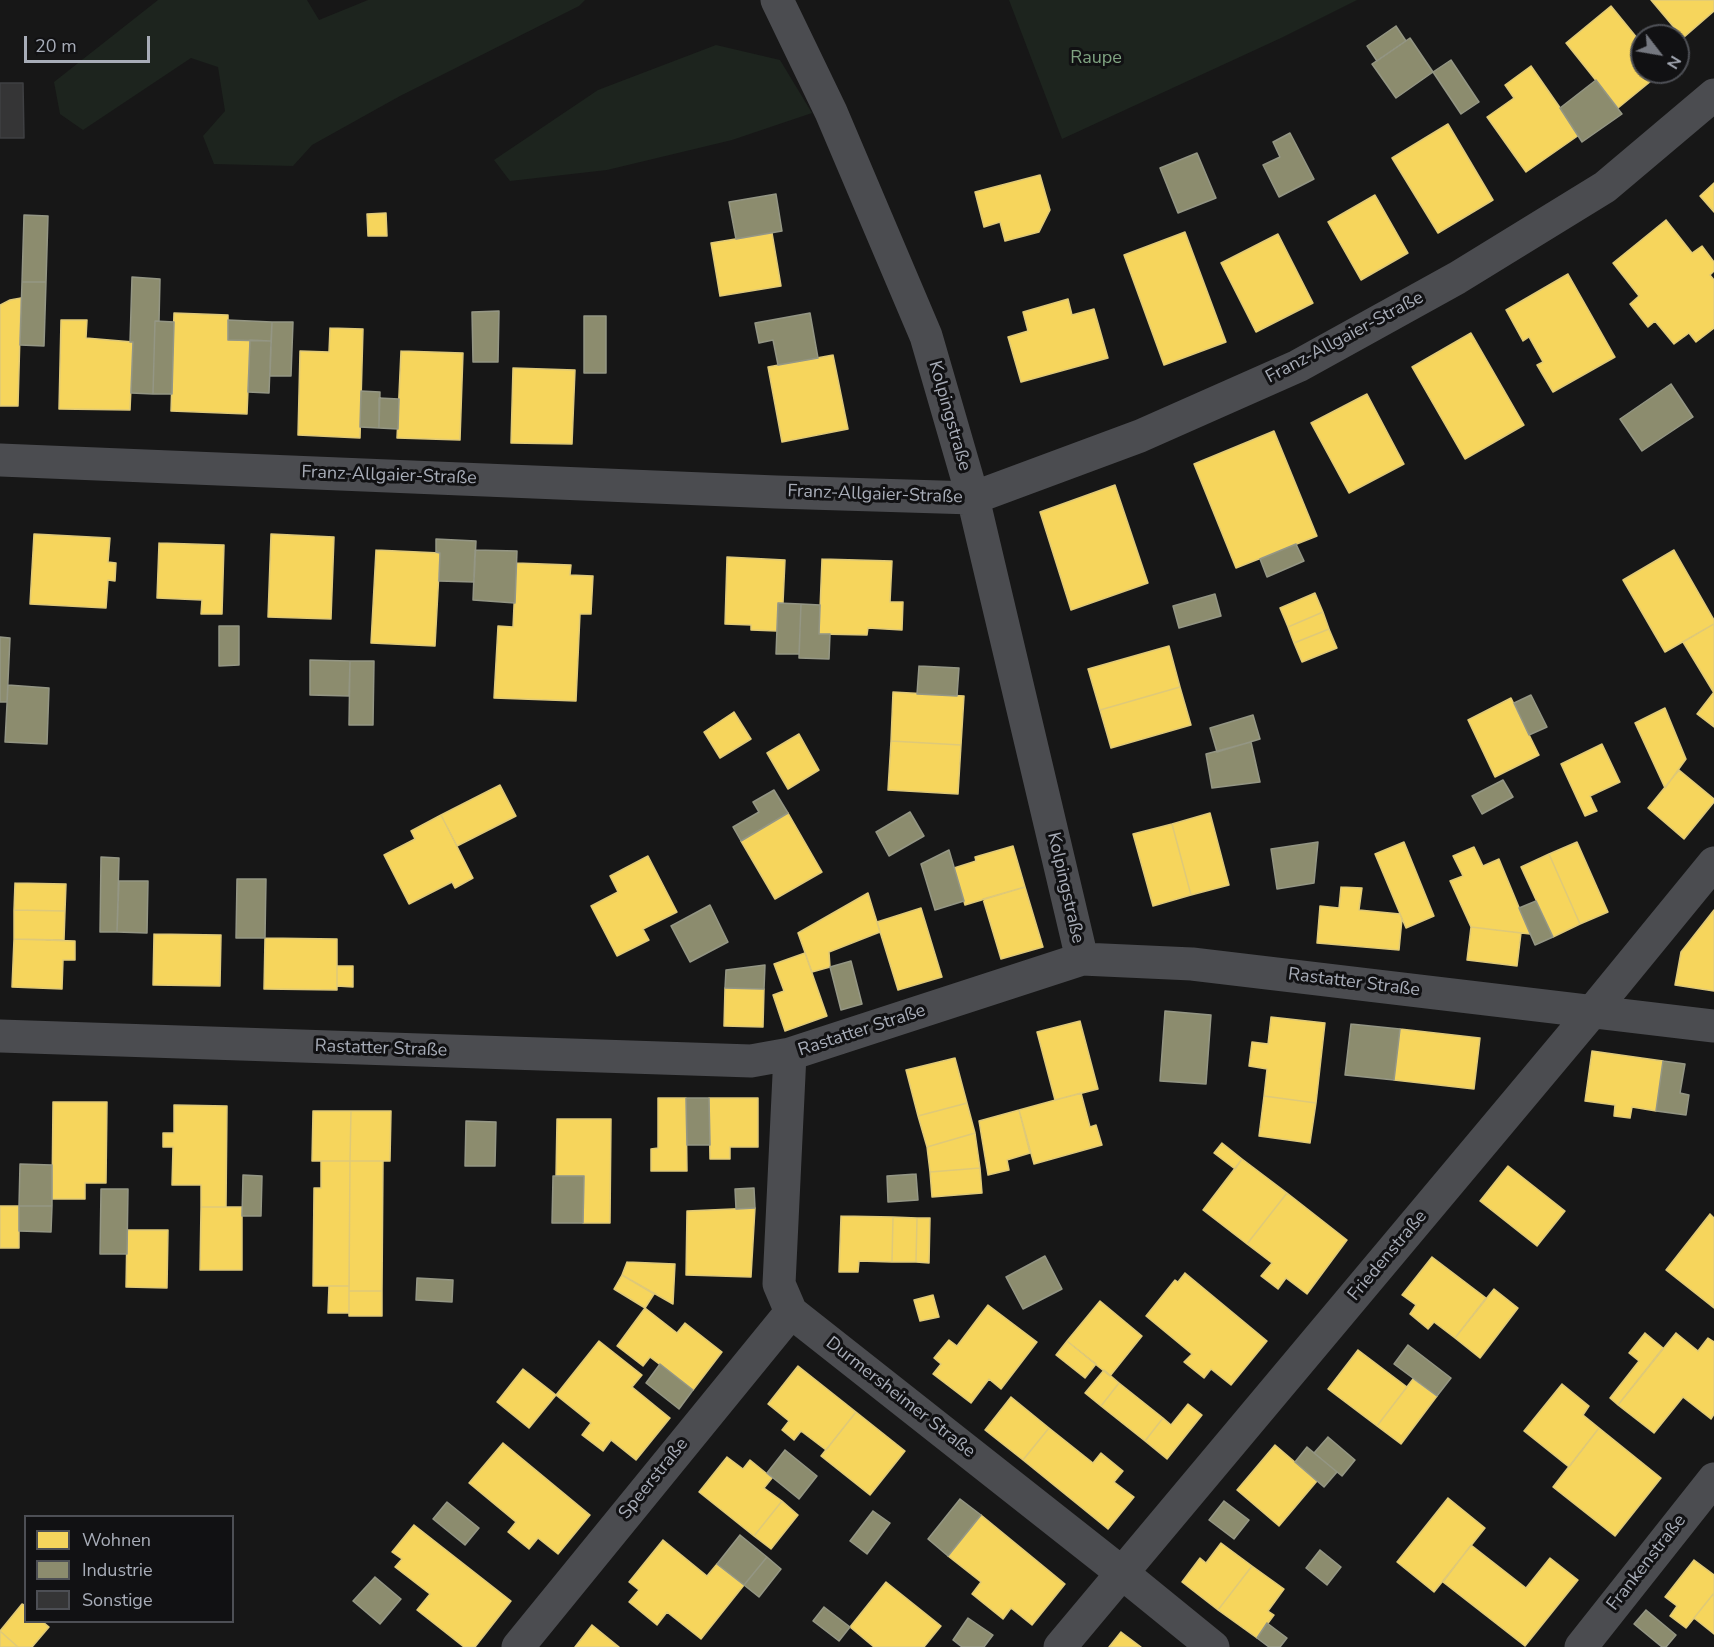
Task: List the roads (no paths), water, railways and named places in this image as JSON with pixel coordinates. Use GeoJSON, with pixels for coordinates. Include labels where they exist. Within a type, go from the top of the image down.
{"type":"FeatureCollection","features":[{"type":"Feature","properties":{"kind":"street","name":"Kolpingstraße"},"geometry":{"type":"LineString","coordinates":[[777,0],[831,112],[926,336],[973,498],[1082,959]]}},
{"type":"Feature","properties":{"kind":"street","name":"Franz-Allgaier-Straße"},"geometry":{"type":"LineString","coordinates":[[0,460],[973,498],[1140,436],[1298,366],[1458,278],[1605,187],[1714,95]]}},
{"type":"Feature","properties":{"kind":"street","name":"Friedenstraße"},"geometry":{"type":"LineString","coordinates":[[1060,1647],[1593,1012],[1714,863]]}},
{"type":"Feature","properties":{"kind":"street","name":"Rastatter Straße"},"geometry":{"type":"LineString","coordinates":[[0,1036],[751,1061],[790,1054],[1082,959],[1192,963],[1714,1026]]}},
{"type":"Feature","properties":{"kind":"street","name":"Durmersheimer Straße"},"geometry":{"type":"LineString","coordinates":[[790,1054],[779,1284],[791,1312],[1213,1647]]}},
{"type":"Feature","properties":{"kind":"street","name":"Speerstraße"},"geometry":{"type":"LineString","coordinates":[[518,1647],[791,1312]]}},
{"type":"Feature","properties":{"kind":"street","name":"Frankenstraße"},"geometry":{"type":"LineString","coordinates":[[1581,1647],[1714,1479]]}},
{"type":"Feature","properties":{"kind":"park label","name":"Raupe"},"geometry":{"type":"Point","coordinates":[1096,59]}}]}
